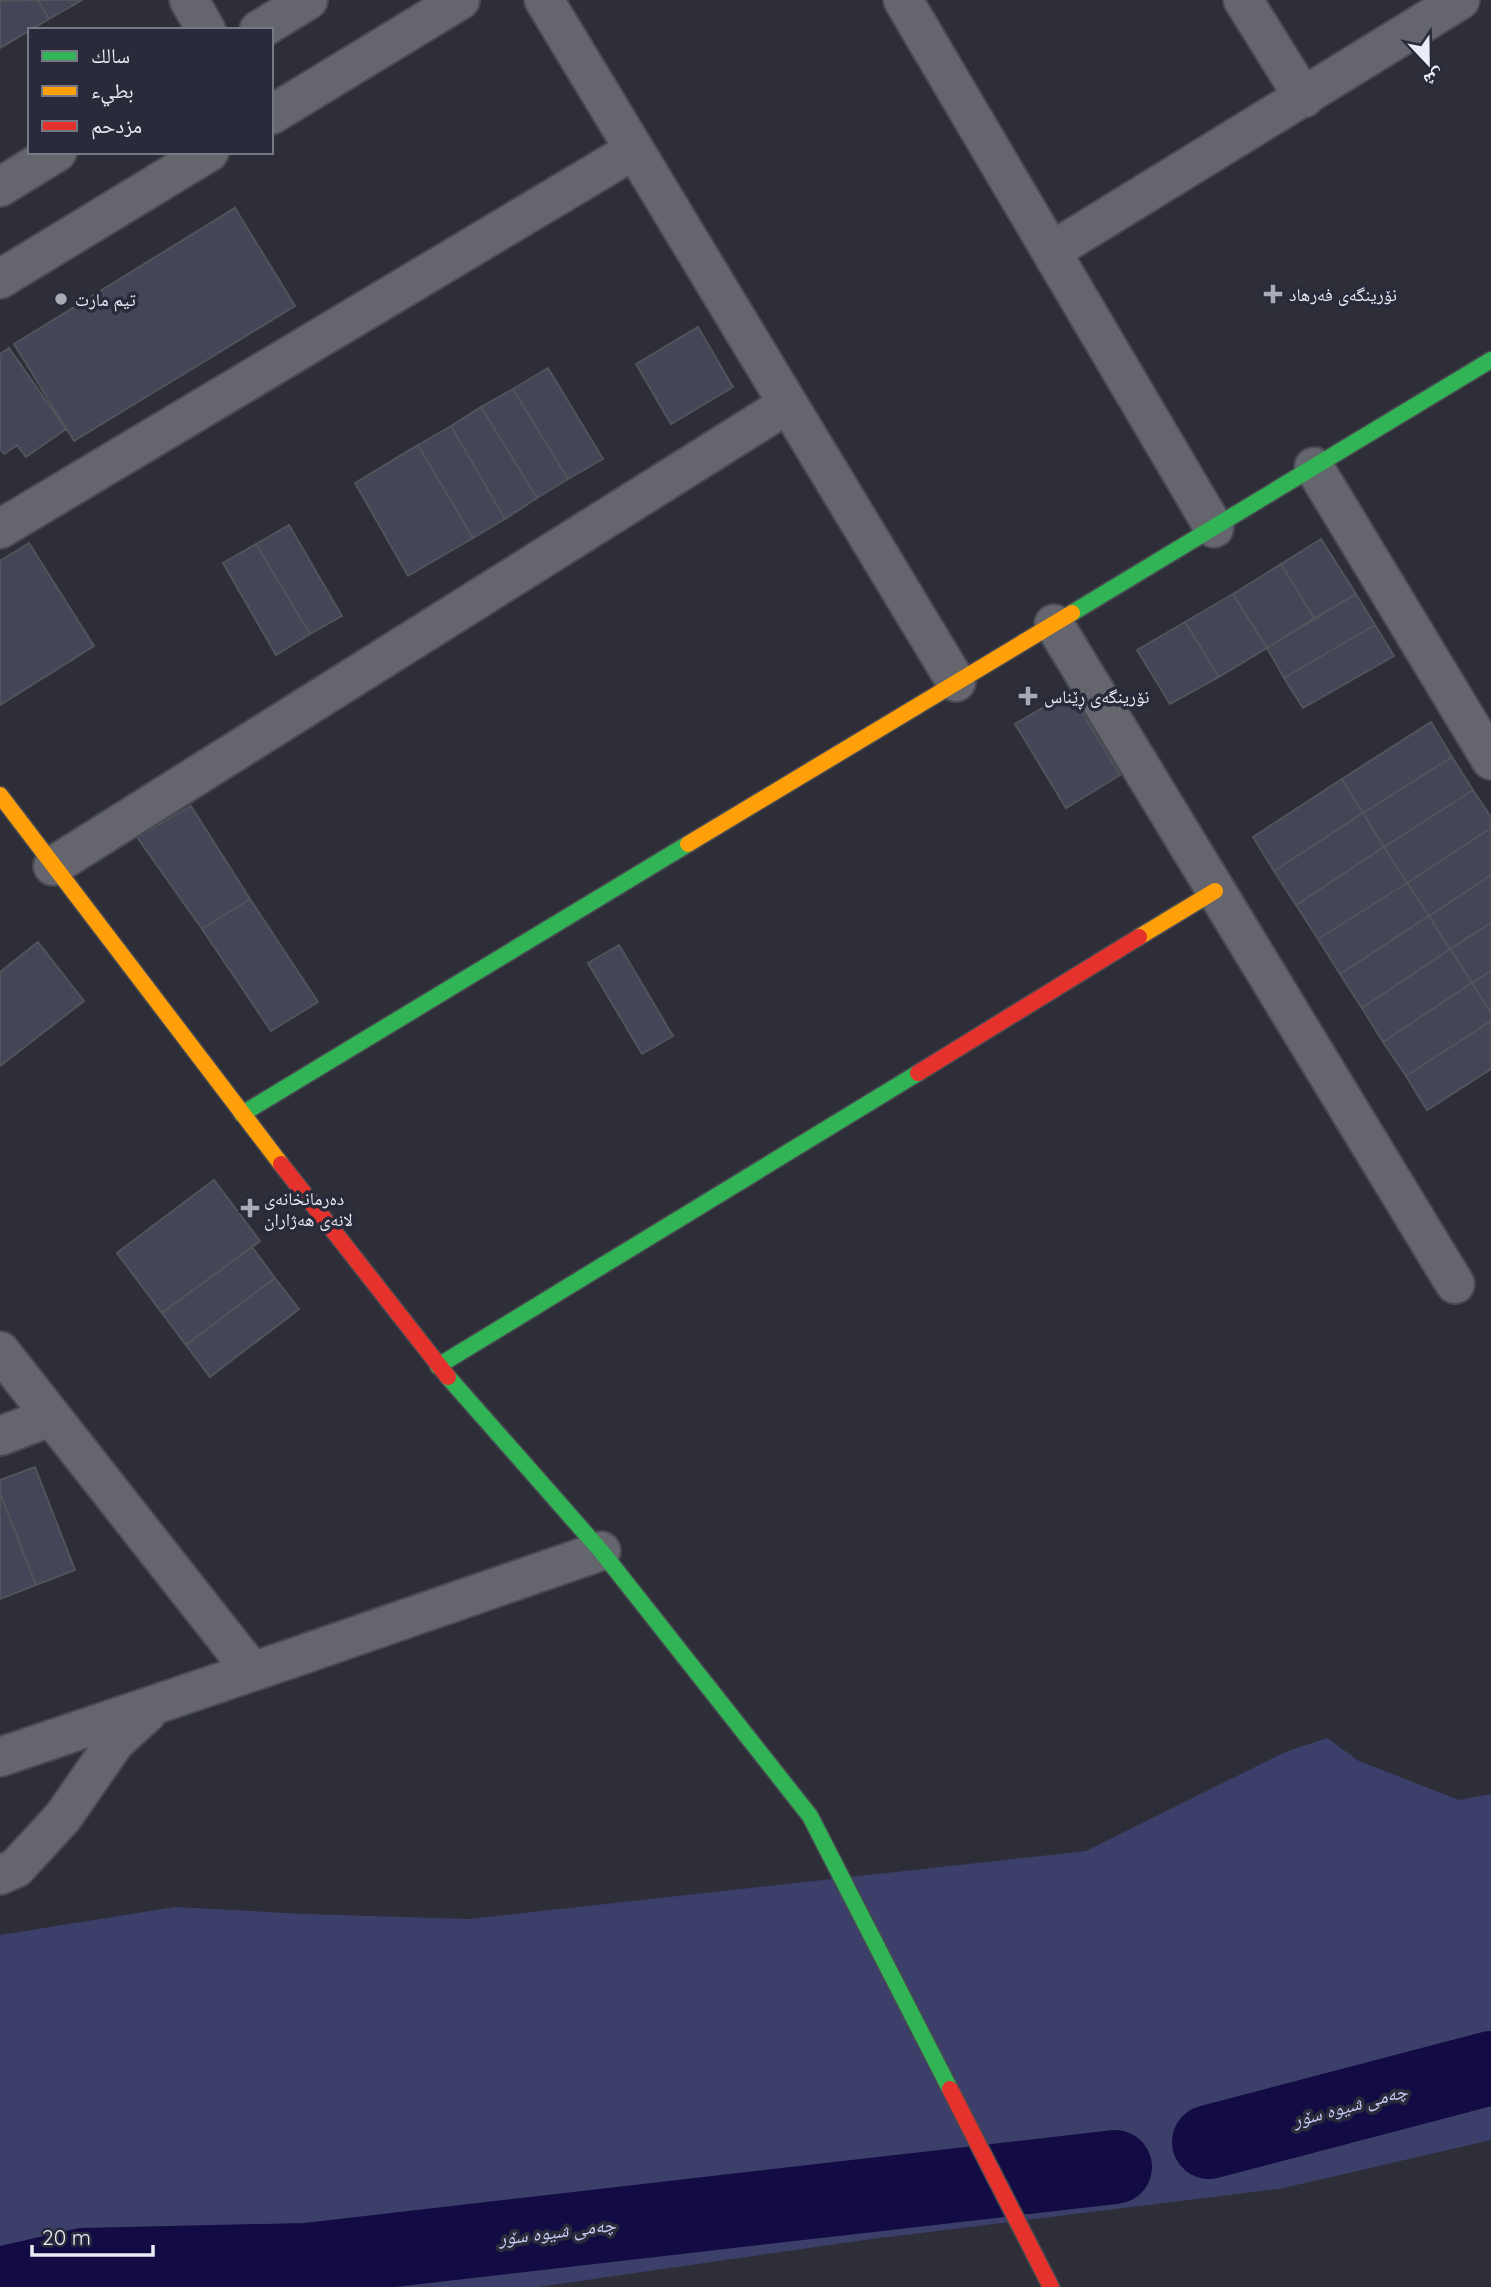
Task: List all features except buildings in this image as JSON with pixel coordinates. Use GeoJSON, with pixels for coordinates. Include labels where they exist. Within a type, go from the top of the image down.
{"type":"FeatureCollection","features":[{"type":"Feature","properties":{"kind":"street"},"geometry":{"type":"LineString","coordinates":[[189,0],[205,28]]}},
{"type":"Feature","properties":{"kind":"street"},"geometry":{"type":"LineString","coordinates":[[262,28],[308,0]]}},
{"type":"Feature","properties":{"kind":"street"},"geometry":{"type":"LineString","coordinates":[[273,114],[460,0]]}},
{"type":"Feature","properties":{"kind":"street"},"geometry":{"type":"LineString","coordinates":[[544,0],[956,682]]}},
{"type":"Feature","properties":{"kind":"street"},"geometry":{"type":"LineString","coordinates":[[902,0],[1214,528]]}},
{"type":"Feature","properties":{"kind":"street"},"geometry":{"type":"LineString","coordinates":[[1242,0],[1304,98]]}},
{"type":"Feature","properties":{"kind":"street"},"geometry":{"type":"LineString","coordinates":[[1052,251],[1460,0]]}},
{"type":"Feature","properties":{"kind":"street"},"geometry":{"type":"LineString","coordinates":[[0,529],[634,149]]}},
{"type":"Feature","properties":{"kind":"street"},"geometry":{"type":"LineString","coordinates":[[0,187],[54,154]]}},
{"type":"Feature","properties":{"kind":"street"},"geometry":{"type":"LineString","coordinates":[[0,279],[206,154]]}},
{"type":"Feature","properties":{"kind":"street"},"geometry":{"type":"LineString","coordinates":[[242,1114],[1491,360]]}},
{"type":"Feature","properties":{"kind":"street"},"geometry":{"type":"LineString","coordinates":[[54,866],[788,404]]}},
{"type":"Feature","properties":{"kind":"street"},"geometry":{"type":"LineString","coordinates":[[1314,467],[1487,744]]}},
{"type":"Feature","properties":{"kind":"street"},"geometry":{"type":"LineString","coordinates":[[1054,624],[1455,1284]]}},
{"type":"Feature","properties":{"kind":"street"},"geometry":{"type":"LineString","coordinates":[[0,795],[242,1114],[438,1366],[601,1551],[810,1816],[1051,2287]]}},
{"type":"Feature","properties":{"kind":"street"},"geometry":{"type":"LineString","coordinates":[[438,1366],[1215,891]]}},
{"type":"Feature","properties":{"kind":"street"},"geometry":{"type":"LineString","coordinates":[[0,1351],[251,1671]]}},
{"type":"Feature","properties":{"kind":"street"},"geometry":{"type":"LineString","coordinates":[[0,1436],[50,1417]]}},
{"type":"Feature","properties":{"kind":"street"},"geometry":{"type":"LineString","coordinates":[[0,1757],[351,1639],[601,1551]]}},
{"type":"Feature","properties":{"kind":"street"},"geometry":{"type":"LineString","coordinates":[[0,1875],[16,1868],[63,1817],[115,1741],[157,1705]]}},
{"type":"Feature","properties":{"kind":"shaded area"},"geometry":{"type":"Polygon","coordinates":[[[1327,1738],[1359,1761],[1459,1800],[1491,1794],[1491,2140],[1279,2189],[872,2239],[538,2287],[0,2287],[0,1935],[175,1907],[470,1919],[1086,1851],[1285,1752],[1327,1738]]]}},
{"type":"Feature","properties":{"kind":"waterway","name":"چەمی شیوە سۆر"},"geometry":{"type":"LineString","coordinates":[[1209,2142],[1491,2068]]}},
{"type":"Feature","properties":{"kind":"waterway","name":"چەمی شیوە سۆر"},"geometry":{"type":"LineString","coordinates":[[0,2284],[83,2265],[306,2260],[1115,2167]]}},
{"type":"Feature","properties":{"kind":"traffic: fast"},"geometry":{"type":"LineString","coordinates":[[1072,613],[1491,360]]}},
{"type":"Feature","properties":{"kind":"traffic: fast"},"geometry":{"type":"LineString","coordinates":[[242,1114],[688,844]]}},
{"type":"Feature","properties":{"kind":"traffic: fast"},"geometry":{"type":"LineString","coordinates":[[438,1366],[918,1073]]}},
{"type":"Feature","properties":{"kind":"traffic: fast"},"geometry":{"type":"LineString","coordinates":[[448,1377],[601,1551],[810,1816],[950,2089]]}},
{"type":"Feature","properties":{"kind":"traffic: slow"},"geometry":{"type":"LineString","coordinates":[[688,844],[1072,613]]}},
{"type":"Feature","properties":{"kind":"traffic: slow"},"geometry":{"type":"LineString","coordinates":[[0,795],[281,1164]]}},
{"type":"Feature","properties":{"kind":"traffic: slow"},"geometry":{"type":"LineString","coordinates":[[1139,937],[1215,891]]}},
{"type":"Feature","properties":{"kind":"traffic: jam"},"geometry":{"type":"LineString","coordinates":[[918,1073],[1139,937]]}},
{"type":"Feature","properties":{"kind":"traffic: jam"},"geometry":{"type":"LineString","coordinates":[[281,1164],[448,1377]]}},
{"type":"Feature","properties":{"kind":"traffic: jam"},"geometry":{"type":"LineString","coordinates":[[950,2089],[1051,2287]]}},
{"type":"Feature","properties":{"kind":"place","name":"نۆرینگەی فەرهاد"},"geometry":{"type":"Point","coordinates":[1273,294]}},
{"type":"Feature","properties":{"kind":"place","name":"تیم مارت"},"geometry":{"type":"Point","coordinates":[61,299]}},
{"type":"Feature","properties":{"kind":"place","name":"نۆرینگەی ڕێناس"},"geometry":{"type":"Point","coordinates":[1028,696]}},
{"type":"Feature","properties":{"kind":"place","name":"دەرمانخانەی لانەی هەژاران"},"geometry":{"type":"Point","coordinates":[250,1208]}}]}
